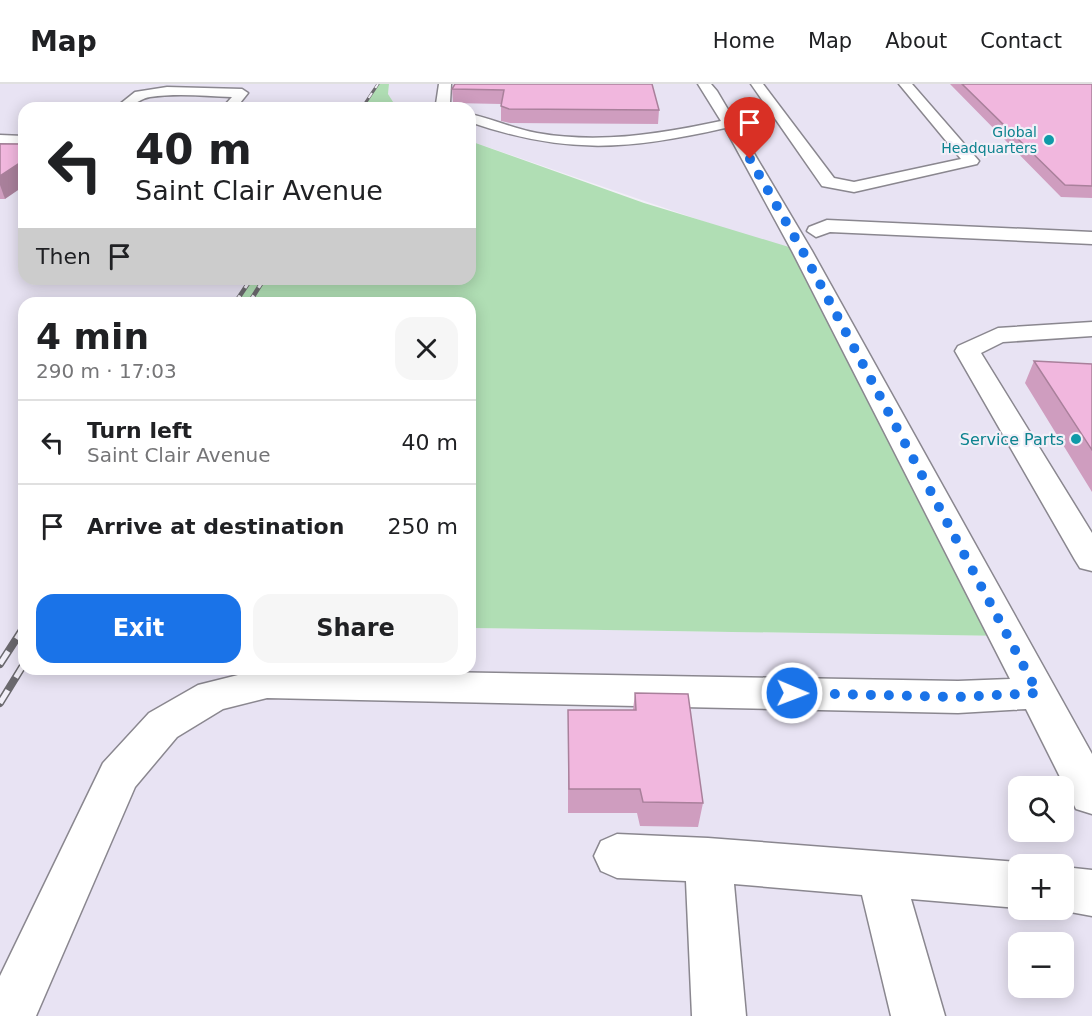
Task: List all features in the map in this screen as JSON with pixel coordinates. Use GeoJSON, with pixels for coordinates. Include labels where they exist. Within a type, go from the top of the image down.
{"type":"FeatureCollection","features":[{"type":"Feature","properties":{"kind":"street"},"geometry":{"type":"LineString","coordinates":[[443,102],[445,84]]}},
{"type":"Feature","properties":{"kind":"street"},"geometry":{"type":"LineString","coordinates":[[704,84],[737,113],[803,231],[1092,795]]}},
{"type":"Feature","properties":{"kind":"street"},"geometry":{"type":"LineString","coordinates":[[757,84],[828,182],[854,188],[971,161],[905,84]]}},
{"type":"Feature","properties":{"kind":"street"},"geometry":{"type":"LineString","coordinates":[[130,102],[140,95],[167,91],[242,93],[234,102]]}},
{"type":"Feature","properties":{"kind":"street"},"geometry":{"type":"LineString","coordinates":[[476,120],[537,138],[567,141],[654,139],[737,113],[774,108]]}},
{"type":"Feature","properties":{"kind":"street"},"geometry":{"type":"LineString","coordinates":[[0,140],[18,140]]}},
{"type":"Feature","properties":{"kind":"street"},"geometry":{"type":"LineString","coordinates":[[803,231],[821,216],[933,221],[966,233],[1092,238]]}},
{"type":"Feature","properties":{"kind":"street"},"geometry":{"type":"LineString","coordinates":[[803,231],[839,245],[945,248],[966,233]]}},
{"type":"Feature","properties":{"kind":"street"},"geometry":{"type":"LineString","coordinates":[[1092,329],[998,335],[967,351],[1092,560]]}},
{"type":"Feature","properties":{"kind":"street"},"geometry":{"type":"LineString","coordinates":[[9,1016],[118,776],[163,725],[212,696],[267,683],[958,697],[1038,693]]}},
{"type":"Feature","properties":{"kind":"street"},"geometry":{"type":"LineString","coordinates":[[617,856],[708,860],[1008,884]]}},
{"type":"Feature","properties":{"kind":"street"},"geometry":{"type":"LineString","coordinates":[[708,860],[718,1016]]}},
{"type":"Feature","properties":{"kind":"street"},"geometry":{"type":"LineString","coordinates":[[880,873],[918,1016]]}},
{"type":"Feature","properties":{"kind":"street"},"geometry":{"type":"LineString","coordinates":[[1074,891],[1092,893]]}},
{"type":"Feature","properties":{"kind":"shaded area"},"geometry":{"type":"Polygon","coordinates":[[[0,84],[378,84],[366,102],[18,102],[18,285],[247,285],[239,297],[18,297],[18,675],[476,675],[476,628],[1006,636],[720,227],[476,143],[476,102],[393,102],[388,94],[389,84],[1092,84],[1092,1016],[0,1016],[0,84]]]}},
{"type":"Feature","properties":{"kind":"green space"},"geometry":{"type":"Polygon","coordinates":[[[378,84],[389,84],[388,94],[393,102],[366,102],[378,84]]]}},
{"type":"Feature","properties":{"kind":"green space"},"geometry":{"type":"Polygon","coordinates":[[[476,143],[644,203],[802,251],[1007,636],[476,628],[476,297],[239,297],[247,285],[476,285],[476,143]]]}},
{"type":"Feature","properties":{"kind":"building"},"geometry":{"type":"Polygon","coordinates":[[[455,84],[652,84],[659,110],[509,109],[501,106],[504,90],[452,89],[455,84]]]}},
{"type":"Feature","properties":{"kind":"building","name":"Global Headquarters"},"geometry":{"type":"Polygon","coordinates":[[[962,84],[1092,84],[1092,186],[1065,185],[962,84]]]}},
{"type":"Feature","properties":{"kind":"building"},"geometry":{"type":"Polygon","coordinates":[[[0,144],[18,144],[18,164],[0,176],[0,144]]]}},
{"type":"Feature","properties":{"kind":"building"},"geometry":{"type":"Polygon","coordinates":[[[1034,361],[1092,364],[1092,450],[1034,361]]]}},
{"type":"Feature","properties":{"kind":"building"},"geometry":{"type":"Polygon","coordinates":[[[635,693],[688,694],[703,803],[643,802],[640,789],[569,789],[568,710],[636,710],[635,693]]]}},
{"type":"Feature","properties":{"kind":"railway"},"geometry":{"type":"LineString","coordinates":[[366,102],[378,84]]}},
{"type":"Feature","properties":{"kind":"railway"},"geometry":{"type":"LineString","coordinates":[[239,297],[247,285]]}},
{"type":"Feature","properties":{"kind":"railway"},"geometry":{"type":"LineString","coordinates":[[253,297],[260,285]]}},
{"type":"Feature","properties":{"kind":"railway"},"geometry":{"type":"LineString","coordinates":[[0,664],[18,636]]}},
{"type":"Feature","properties":{"kind":"railway"},"geometry":{"type":"LineString","coordinates":[[0,703],[18,674]]}},
{"type":"Feature","properties":{"kind":"place","name":"Global Headquarters"},"geometry":{"type":"Point","coordinates":[1049,140]}},
{"type":"Feature","properties":{"kind":"place","name":"Service Parts"},"geometry":{"type":"Point","coordinates":[1076,439]}},
{"type":"Feature","properties":{"kind":"route"},"geometry":{"type":"LineString","coordinates":[[750,159],[802,250],[1038,693],[958,697],[792,693]]}}]}
